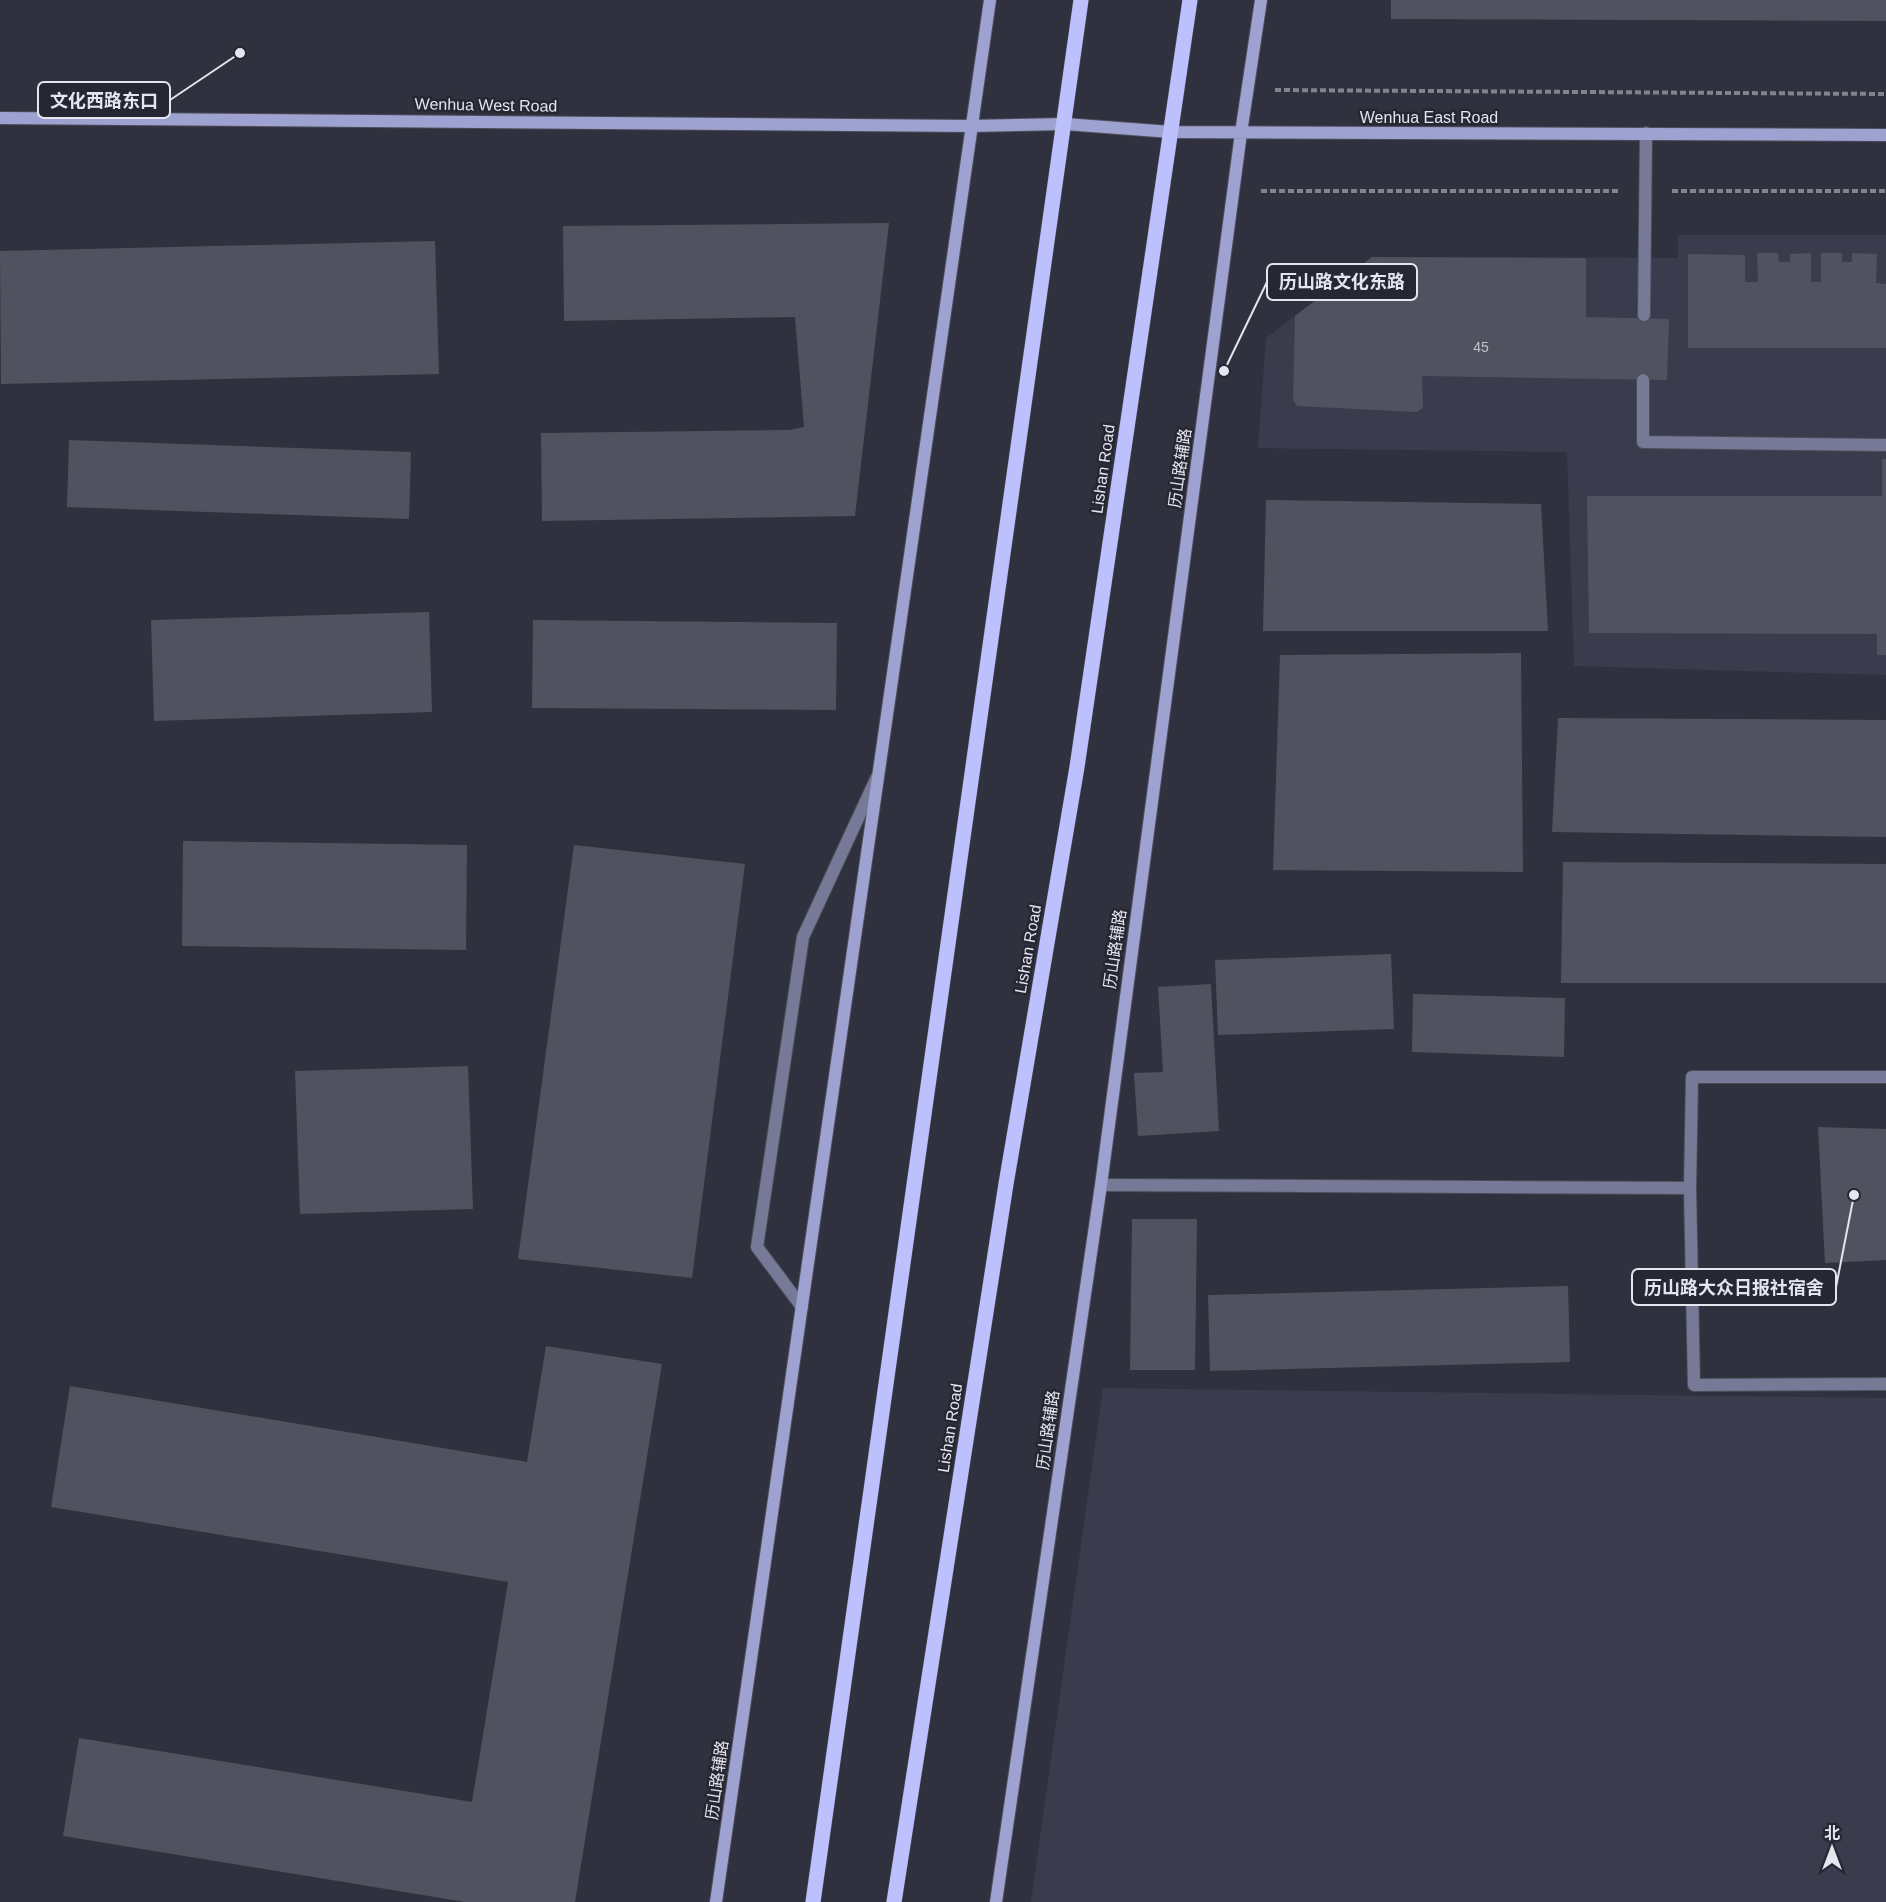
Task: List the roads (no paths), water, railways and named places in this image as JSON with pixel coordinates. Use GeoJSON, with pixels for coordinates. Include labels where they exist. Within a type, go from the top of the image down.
{"type":"FeatureCollection","features":[{"type":"Feature","properties":{"kind":"main road"},"geometry":{"type":"LineString","coordinates":[[813,1902],[1081,0]]}},
{"type":"Feature","properties":{"kind":"main road","name":"Lishan Road"},"geometry":{"type":"LineString","coordinates":[[894,1902],[1004,1196],[1077,767],[1190,0]]}},
{"type":"Feature","properties":{"kind":"street","name":"历山路辅路"},"geometry":{"type":"LineString","coordinates":[[716,1902],[990,0]]}},
{"type":"Feature","properties":{"kind":"street","name":"历山路辅路"},"geometry":{"type":"LineString","coordinates":[[996,1902],[1101,1185],[1233,191],[1261,0]]}},
{"type":"Feature","properties":{"kind":"street","name":"Wenhua West Road"},"geometry":{"type":"LineString","coordinates":[[0,118],[971,126]]}},
{"type":"Feature","properties":{"kind":"street","name":"Wenhua East Road"},"geometry":{"type":"LineString","coordinates":[[971,126],[1065,124],[1171,132],[1241,133],[1886,135]]}},
{"type":"Feature","properties":{"kind":"lane"},"geometry":{"type":"LineString","coordinates":[[1644,315],[1646,133]]}},
{"type":"Feature","properties":{"kind":"lane"},"geometry":{"type":"LineString","coordinates":[[1643,380],[1643,442],[1886,445]]}},
{"type":"Feature","properties":{"kind":"lane","name":"历山路辅路"},"geometry":{"type":"LineString","coordinates":[[802,1307],[757,1247],[803,937],[878,773]]}},
{"type":"Feature","properties":{"kind":"lane"},"geometry":{"type":"LineString","coordinates":[[1886,1077],[1692,1077],[1690,1188],[1694,1385],[1886,1384]]}},
{"type":"Feature","properties":{"kind":"lane"},"geometry":{"type":"LineString","coordinates":[[1101,1185],[1690,1188]]}},
{"type":"Feature","properties":{"kind":"place","name":"文化西路东口"},"geometry":{"type":"Point","coordinates":[240,53]}},
{"type":"Feature","properties":{"kind":"place","name":"历山路文化东路"},"geometry":{"type":"Point","coordinates":[1224,371]}},
{"type":"Feature","properties":{"kind":"place","name":"历山路大众日报社宿舍"},"geometry":{"type":"Point","coordinates":[1854,1195]}}]}
